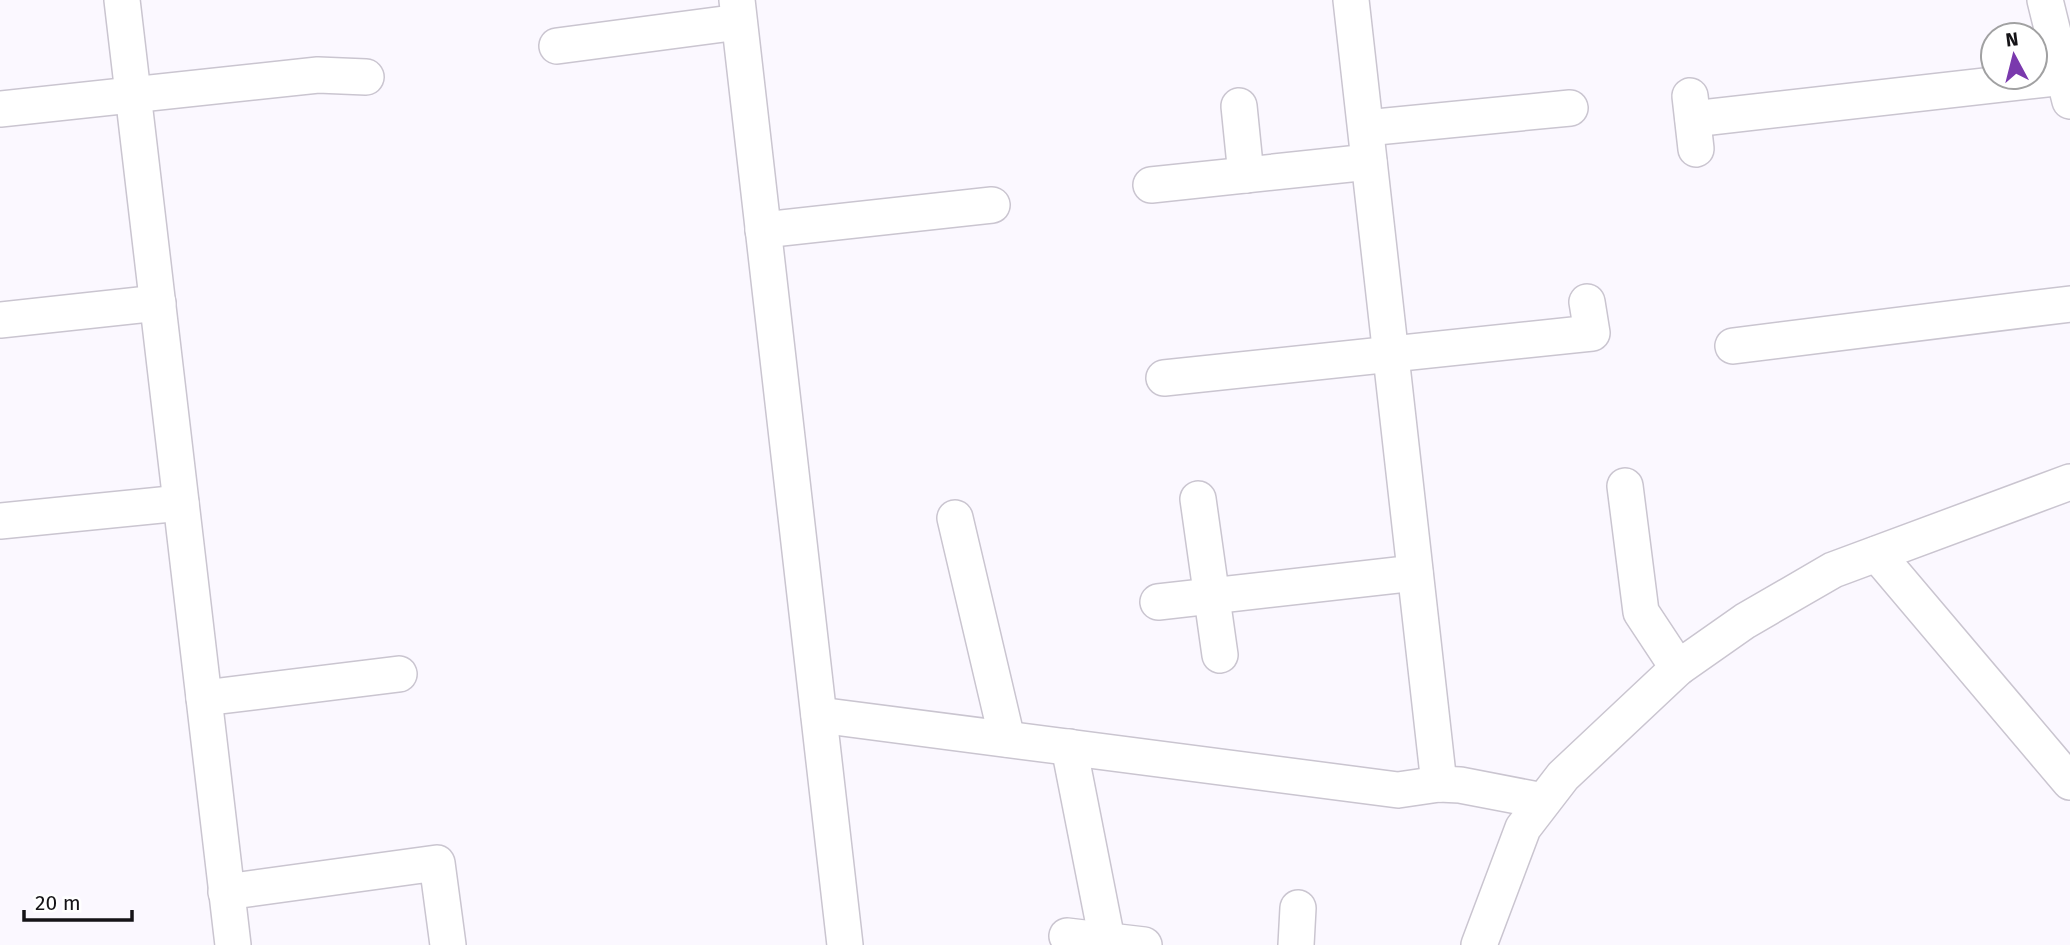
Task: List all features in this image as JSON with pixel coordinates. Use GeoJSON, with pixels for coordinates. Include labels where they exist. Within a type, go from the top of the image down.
{"type":"FeatureCollection","features":[{"type":"Feature","properties":{"kind":"street"},"geometry":{"type":"LineString","coordinates":[[122,0],[233,945]]}},
{"type":"Feature","properties":{"kind":"street"},"geometry":{"type":"LineString","coordinates":[[1351,0],[1438,784]]}},
{"type":"Feature","properties":{"kind":"street"},"geometry":{"type":"LineString","coordinates":[[1693,121],[2067,89],[2045,0]]}},
{"type":"Feature","properties":{"kind":"street"},"geometry":{"type":"LineString","coordinates":[[557,46],[738,11],[845,945]]}},
{"type":"Feature","properties":{"kind":"street"},"geometry":{"type":"LineString","coordinates":[[0,109],[318,75],[366,77]]}},
{"type":"Feature","properties":{"kind":"street"},"geometry":{"type":"LineString","coordinates":[[1239,106],[1246,175]]}},
{"type":"Feature","properties":{"kind":"street"},"geometry":{"type":"LineString","coordinates":[[1366,128],[1570,108]]}},
{"type":"Feature","properties":{"kind":"street"},"geometry":{"type":"LineString","coordinates":[[1151,185],[1369,162]]}},
{"type":"Feature","properties":{"kind":"street"},"geometry":{"type":"LineString","coordinates":[[763,230],[992,205]]}},
{"type":"Feature","properties":{"kind":"street"},"geometry":{"type":"LineString","coordinates":[[1164,378],[1592,333],[1587,302]]}},
{"type":"Feature","properties":{"kind":"street"},"geometry":{"type":"LineString","coordinates":[[0,320],[158,303]]}},
{"type":"Feature","properties":{"kind":"street"},"geometry":{"type":"LineString","coordinates":[[1732,346],[2070,304]]}},
{"type":"Feature","properties":{"kind":"street"},"geometry":{"type":"LineString","coordinates":[[1479,945],[1523,828],[1563,776],[1678,668],[1745,621],[1833,570],[2070,482]]}},
{"type":"Feature","properties":{"kind":"street"},"geometry":{"type":"LineString","coordinates":[[1625,486],[1641,612],[1678,668]]}},
{"type":"Feature","properties":{"kind":"street"},"geometry":{"type":"LineString","coordinates":[[1198,499],[1220,655]]}},
{"type":"Feature","properties":{"kind":"street"},"geometry":{"type":"LineString","coordinates":[[0,521],[181,503]]}},
{"type":"Feature","properties":{"kind":"street"},"geometry":{"type":"LineString","coordinates":[[955,518],[1007,739]]}},
{"type":"Feature","properties":{"kind":"street"},"geometry":{"type":"LineString","coordinates":[[1877,554],[2070,782]]}},
{"type":"Feature","properties":{"kind":"street"},"geometry":{"type":"LineString","coordinates":[[1158,602],[1415,573]]}},
{"type":"Feature","properties":{"kind":"street"},"geometry":{"type":"LineString","coordinates":[[204,698],[399,674]]}},
{"type":"Feature","properties":{"kind":"street"},"geometry":{"type":"LineString","coordinates":[[819,715],[1398,790],[1438,784],[1460,785],[1544,801]]}},
{"type":"Feature","properties":{"kind":"street"},"geometry":{"type":"LineString","coordinates":[[1069,747],[1107,940]]}},
{"type":"Feature","properties":{"kind":"street"},"geometry":{"type":"LineString","coordinates":[[226,892],[437,863],[448,945]]}},
{"type":"Feature","properties":{"kind":"street"},"geometry":{"type":"LineString","coordinates":[[1296,945],[1298,908]]}},
{"type":"Feature","properties":{"kind":"street"},"geometry":{"type":"LineString","coordinates":[[1067,936],[1144,945]]}}]}
